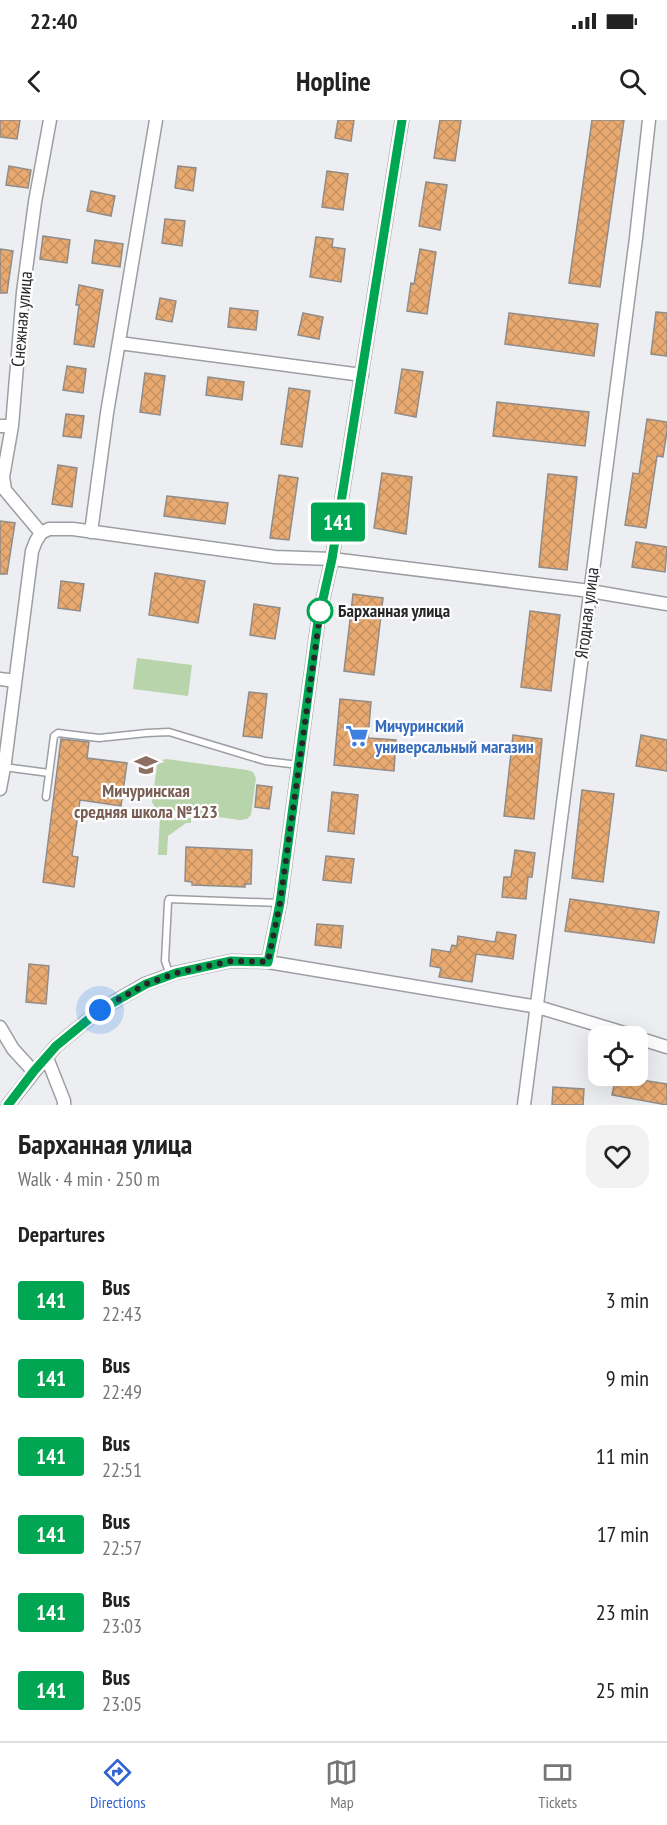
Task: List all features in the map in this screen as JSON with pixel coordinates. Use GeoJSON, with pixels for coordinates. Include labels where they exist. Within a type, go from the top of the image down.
{"type":"FeatureCollection","features":[{"type":"Feature","properties":{"kind":"street","name":"Снежная улица"},"geometry":{"type":"LineString","coordinates":[[41,532],[5,490],[3,477],[6,426],[23,292],[35,202],[50,120]]}},
{"type":"Feature","properties":{"kind":"street"},"geometry":{"type":"LineString","coordinates":[[91,532],[156,120]]}},
{"type":"Feature","properties":{"kind":"street"},"geometry":{"type":"LineString","coordinates":[[268,962],[280,903],[318,621],[332,559],[402,120]]}},
{"type":"Feature","properties":{"kind":"street","name":"Ягодная улица"},"geometry":{"type":"LineString","coordinates":[[524,1105],[636,238],[649,120]]}},
{"type":"Feature","properties":{"kind":"street"},"geometry":{"type":"LineString","coordinates":[[119,343],[362,375]]}},
{"type":"Feature","properties":{"kind":"street"},"geometry":{"type":"LineString","coordinates":[[0,789],[32,551],[41,532],[49,529],[91,532],[275,557],[332,559],[590,591],[667,603]]}},
{"type":"Feature","properties":{"kind":"street"},"geometry":{"type":"LineString","coordinates":[[0,679],[15,681]]}},
{"type":"Feature","properties":{"kind":"street"},"geometry":{"type":"LineString","coordinates":[[8,1105],[56,1046],[100,1010],[146,984],[170,975],[231,961],[268,962],[538,1007],[600,1026]]}},
{"type":"Feature","properties":{"kind":"street"},"geometry":{"type":"LineString","coordinates":[[0,1027],[13,1049],[34,1071]]}},
{"type":"Feature","properties":{"kind":"street"},"geometry":{"type":"LineString","coordinates":[[648,1041],[667,1047]]}},
{"type":"Feature","properties":{"kind":"street"},"geometry":{"type":"LineString","coordinates":[[47,1058],[64,1105]]}},
{"type":"Feature","properties":{"kind":"lane"},"geometry":{"type":"LineString","coordinates":[[46,797],[54,736],[58,733],[99,738],[169,732],[265,760],[299,765]]}},
{"type":"Feature","properties":{"kind":"lane"},"geometry":{"type":"LineString","coordinates":[[4,767],[50,773]]}},
{"type":"Feature","properties":{"kind":"lane"},"geometry":{"type":"LineString","coordinates":[[170,975],[165,961],[169,899],[280,903]]}},
{"type":"Feature","properties":{"kind":"green space"},"geometry":{"type":"Polygon","coordinates":[[[137,658],[192,665],[188,696],[133,689],[137,658]]]}},
{"type":"Feature","properties":{"kind":"green space"},"geometry":{"type":"Polygon","coordinates":[[[161,760],[253,772],[256,778],[251,815],[247,819],[240,820],[155,807],[152,802],[157,765],[161,760]]]}},
{"type":"Feature","properties":{"kind":"green space"},"geometry":{"type":"Polygon","coordinates":[[[160,816],[191,818],[191,823],[186,823],[168,836],[167,855],[158,855],[160,816]]]}},
{"type":"Feature","properties":{"kind":"building"},"geometry":{"type":"Polygon","coordinates":[[[0,120],[20,120],[17,139],[0,137],[0,120]]]}},
{"type":"Feature","properties":{"kind":"building"},"geometry":{"type":"Polygon","coordinates":[[[338,120],[354,120],[351,141],[335,138],[338,120]]]}},
{"type":"Feature","properties":{"kind":"building"},"geometry":{"type":"Polygon","coordinates":[[[440,120],[461,120],[455,161],[434,158],[440,120]]]}},
{"type":"Feature","properties":{"kind":"building"},"geometry":{"type":"Polygon","coordinates":[[[592,120],[624,120],[600,287],[569,283],[592,120]]]}},
{"type":"Feature","properties":{"kind":"building"},"geometry":{"type":"Polygon","coordinates":[[[9,166],[31,170],[28,188],[6,185],[9,166]]]}},
{"type":"Feature","properties":{"kind":"building"},"geometry":{"type":"Polygon","coordinates":[[[178,166],[196,168],[193,191],[175,188],[178,166]]]}},
{"type":"Feature","properties":{"kind":"building"},"geometry":{"type":"Polygon","coordinates":[[[327,171],[348,174],[343,210],[322,207],[327,171]]]}},
{"type":"Feature","properties":{"kind":"building"},"geometry":{"type":"Polygon","coordinates":[[[426,182],[447,185],[440,230],[419,226],[426,182]]]}},
{"type":"Feature","properties":{"kind":"building"},"geometry":{"type":"Polygon","coordinates":[[[91,191],[115,196],[111,216],[87,211],[91,191]]]}},
{"type":"Feature","properties":{"kind":"building"},"geometry":{"type":"Polygon","coordinates":[[[165,219],[185,221],[182,246],[162,243],[165,219]]]}},
{"type":"Feature","properties":{"kind":"building"},"geometry":{"type":"Polygon","coordinates":[[[43,236],[70,240],[67,263],[40,259],[43,236]]]}},
{"type":"Feature","properties":{"kind":"building"},"geometry":{"type":"Polygon","coordinates":[[[316,237],[333,239],[332,247],[345,249],[341,282],[310,277],[316,237]]]}},
{"type":"Feature","properties":{"kind":"building"},"geometry":{"type":"Polygon","coordinates":[[[95,240],[123,244],[120,267],[92,263],[95,240]]]}},
{"type":"Feature","properties":{"kind":"building"},"geometry":{"type":"Polygon","coordinates":[[[0,249],[13,251],[7,293],[0,293],[0,249]]]}},
{"type":"Feature","properties":{"kind":"building"},"geometry":{"type":"Polygon","coordinates":[[[420,249],[436,252],[427,314],[407,311],[411,283],[414,284],[420,249]]]}},
{"type":"Feature","properties":{"kind":"building"},"geometry":{"type":"Polygon","coordinates":[[[79,285],[103,290],[94,347],[74,344],[79,285]]]}},
{"type":"Feature","properties":{"kind":"building"},"geometry":{"type":"Polygon","coordinates":[[[160,298],[176,301],[172,322],[156,319],[160,298]]]}},
{"type":"Feature","properties":{"kind":"building"},"geometry":{"type":"Polygon","coordinates":[[[230,308],[258,311],[256,330],[228,327],[230,308]]]}},
{"type":"Feature","properties":{"kind":"building"},"geometry":{"type":"Polygon","coordinates":[[[656,312],[667,313],[667,356],[651,354],[656,312]]]}},
{"type":"Feature","properties":{"kind":"building"},"geometry":{"type":"Polygon","coordinates":[[[303,313],[323,317],[319,339],[298,335],[303,313]]]}},
{"type":"Feature","properties":{"kind":"building"},"geometry":{"type":"Polygon","coordinates":[[[509,313],[598,324],[594,356],[505,344],[509,313]]]}},
{"type":"Feature","properties":{"kind":"building"},"geometry":{"type":"Polygon","coordinates":[[[67,366],[86,369],[83,393],[63,390],[67,366]]]}},
{"type":"Feature","properties":{"kind":"building"},"geometry":{"type":"Polygon","coordinates":[[[402,369],[423,372],[416,417],[395,413],[402,369]]]}},
{"type":"Feature","properties":{"kind":"building"},"geometry":{"type":"Polygon","coordinates":[[[145,373],[165,376],[160,415],[140,412],[145,373]]]}},
{"type":"Feature","properties":{"kind":"building"},"geometry":{"type":"Polygon","coordinates":[[[208,377],[244,382],[242,400],[206,395],[208,377]]]}},
{"type":"Feature","properties":{"kind":"building"},"geometry":{"type":"Polygon","coordinates":[[[289,388],[310,391],[302,447],[281,444],[289,388]]]}},
{"type":"Feature","properties":{"kind":"building"},"geometry":{"type":"Polygon","coordinates":[[[497,402],[589,412],[585,446],[493,436],[497,402]]]}},
{"type":"Feature","properties":{"kind":"building"},"geometry":{"type":"Polygon","coordinates":[[[66,414],[84,416],[81,438],[63,436],[66,414]]]}},
{"type":"Feature","properties":{"kind":"building"},"geometry":{"type":"Polygon","coordinates":[[[647,419],[667,422],[667,431],[663,457],[657,456],[646,528],[625,525],[633,473],[639,474],[647,419]]]}},
{"type":"Feature","properties":{"kind":"building"},"geometry":{"type":"Polygon","coordinates":[[[58,465],[77,468],[72,507],[52,504],[58,465]]]}},
{"type":"Feature","properties":{"kind":"building"},"geometry":{"type":"Polygon","coordinates":[[[382,473],[412,477],[406,534],[374,528],[382,473]]]}},
{"type":"Feature","properties":{"kind":"building"},"geometry":{"type":"Polygon","coordinates":[[[548,474],[577,477],[567,570],[539,567],[548,474]]]}},
{"type":"Feature","properties":{"kind":"building"},"geometry":{"type":"Polygon","coordinates":[[[279,475],[298,478],[289,540],[270,538],[279,475]]]}},
{"type":"Feature","properties":{"kind":"building"},"geometry":{"type":"Polygon","coordinates":[[[167,496],[228,503],[225,524],[164,516],[167,496]]]}},
{"type":"Feature","properties":{"kind":"building"},"geometry":{"type":"Polygon","coordinates":[[[0,521],[15,523],[7,574],[0,574],[0,521]]]}},
{"type":"Feature","properties":{"kind":"building"},"geometry":{"type":"Polygon","coordinates":[[[636,542],[667,547],[665,572],[632,567],[636,542]]]}},
{"type":"Feature","properties":{"kind":"building"},"geometry":{"type":"Polygon","coordinates":[[[155,573],[205,581],[198,623],[149,615],[155,573]]]}},
{"type":"Feature","properties":{"kind":"building"},"geometry":{"type":"Polygon","coordinates":[[[61,581],[84,584],[80,611],[58,608],[61,581]]]}},
{"type":"Feature","properties":{"kind":"building"},"geometry":{"type":"Polygon","coordinates":[[[353,594],[383,598],[374,675],[344,671],[353,594]]]}},
{"type":"Feature","properties":{"kind":"building"},"geometry":{"type":"Polygon","coordinates":[[[254,604],[280,608],[275,639],[250,635],[254,604]]]}},
{"type":"Feature","properties":{"kind":"building"},"geometry":{"type":"Polygon","coordinates":[[[530,611],[560,615],[551,691],[521,687],[530,611]]]}},
{"type":"Feature","properties":{"kind":"building"},"geometry":{"type":"Polygon","coordinates":[[[249,692],[267,694],[262,738],[243,736],[249,692]]]}},
{"type":"Feature","properties":{"kind":"building"},"geometry":{"type":"Polygon","coordinates":[[[340,699],[371,702],[368,738],[396,740],[394,771],[334,765],[340,699]]]}},
{"type":"Feature","properties":{"kind":"building"},"geometry":{"type":"Polygon","coordinates":[[[513,735],[542,739],[534,819],[504,816],[513,735]]]}},
{"type":"Feature","properties":{"kind":"building"},"geometry":{"type":"Polygon","coordinates":[[[641,735],[667,740],[667,771],[636,766],[641,735]]]}},
{"type":"Feature","properties":{"kind":"building"},"geometry":{"type":"Polygon","coordinates":[[[61,739],[89,742],[87,758],[127,763],[121,806],[80,800],[72,856],[78,857],[74,887],[43,882],[61,739]]]}},
{"type":"Feature","properties":{"kind":"building"},"geometry":{"type":"Polygon","coordinates":[[[257,785],[272,787],[269,809],[255,807],[257,785]]]}},
{"type":"Feature","properties":{"kind":"building"},"geometry":{"type":"Polygon","coordinates":[[[582,790],[614,794],[603,882],[572,878],[582,790]]]}},
{"type":"Feature","properties":{"kind":"building"},"geometry":{"type":"Polygon","coordinates":[[[332,792],[358,795],[354,834],[328,831],[332,792]]]}},
{"type":"Feature","properties":{"kind":"building"},"geometry":{"type":"Polygon","coordinates":[[[186,847],[252,850],[251,884],[245,884],[245,887],[192,885],[192,882],[185,881],[186,847]]]}},
{"type":"Feature","properties":{"kind":"building"},"geometry":{"type":"Polygon","coordinates":[[[515,850],[535,853],[532,877],[528,877],[526,899],[502,897],[504,877],[511,877],[515,850]]]}},
{"type":"Feature","properties":{"kind":"building"},"geometry":{"type":"Polygon","coordinates":[[[326,856],[354,859],[351,883],[323,880],[326,856]]]}},
{"type":"Feature","properties":{"kind":"building"},"geometry":{"type":"Polygon","coordinates":[[[570,899],[659,912],[654,943],[565,931],[570,899]]]}},
{"type":"Feature","properties":{"kind":"building"},"geometry":{"type":"Polygon","coordinates":[[[317,924],[343,926],[341,948],[315,945],[317,924]]]}},
{"type":"Feature","properties":{"kind":"building"},"geometry":{"type":"Polygon","coordinates":[[[497,932],[516,935],[513,959],[476,954],[472,982],[439,977],[441,968],[430,966],[432,949],[450,952],[452,945],[457,946],[458,936],[495,942],[497,932]]]}},
{"type":"Feature","properties":{"kind":"building"},"geometry":{"type":"Polygon","coordinates":[[[29,964],[49,966],[46,1004],[26,1002],[29,964]]]}},
{"type":"Feature","properties":{"kind":"building"},"geometry":{"type":"Polygon","coordinates":[[[648,1081],[667,1084],[667,1105],[612,1095],[614,1086],[648,1086],[648,1081]]]}},
{"type":"Feature","properties":{"kind":"building"},"geometry":{"type":"Polygon","coordinates":[[[553,1087],[584,1089],[583,1105],[552,1105],[553,1087]]]}},
{"type":"Feature","properties":{"kind":"bus line","name":"141"},"geometry":{"type":"LineString","coordinates":[[8,1105],[56,1046],[100,1010],[146,984],[176,973],[231,961],[268,962],[280,903],[318,621],[332,559],[402,120]]}},
{"type":"Feature","properties":{"kind":"place","name":"Барханная улица"},"geometry":{"type":"Point","coordinates":[320,611]}},
{"type":"Feature","properties":{"kind":"place","name":"Мичуринский универсальный магазин"},"geometry":{"type":"Point","coordinates":[357,736]}},
{"type":"Feature","properties":{"kind":"place","name":"Мичуринская средняя школа №123"},"geometry":{"type":"Point","coordinates":[146,765]}},
{"type":"Feature","properties":{"kind":"route"},"geometry":{"type":"LineString","coordinates":[[100,1010],[146,984],[176,973],[231,961],[268,962],[280,903],[321,607],[320,611]]}}]}
